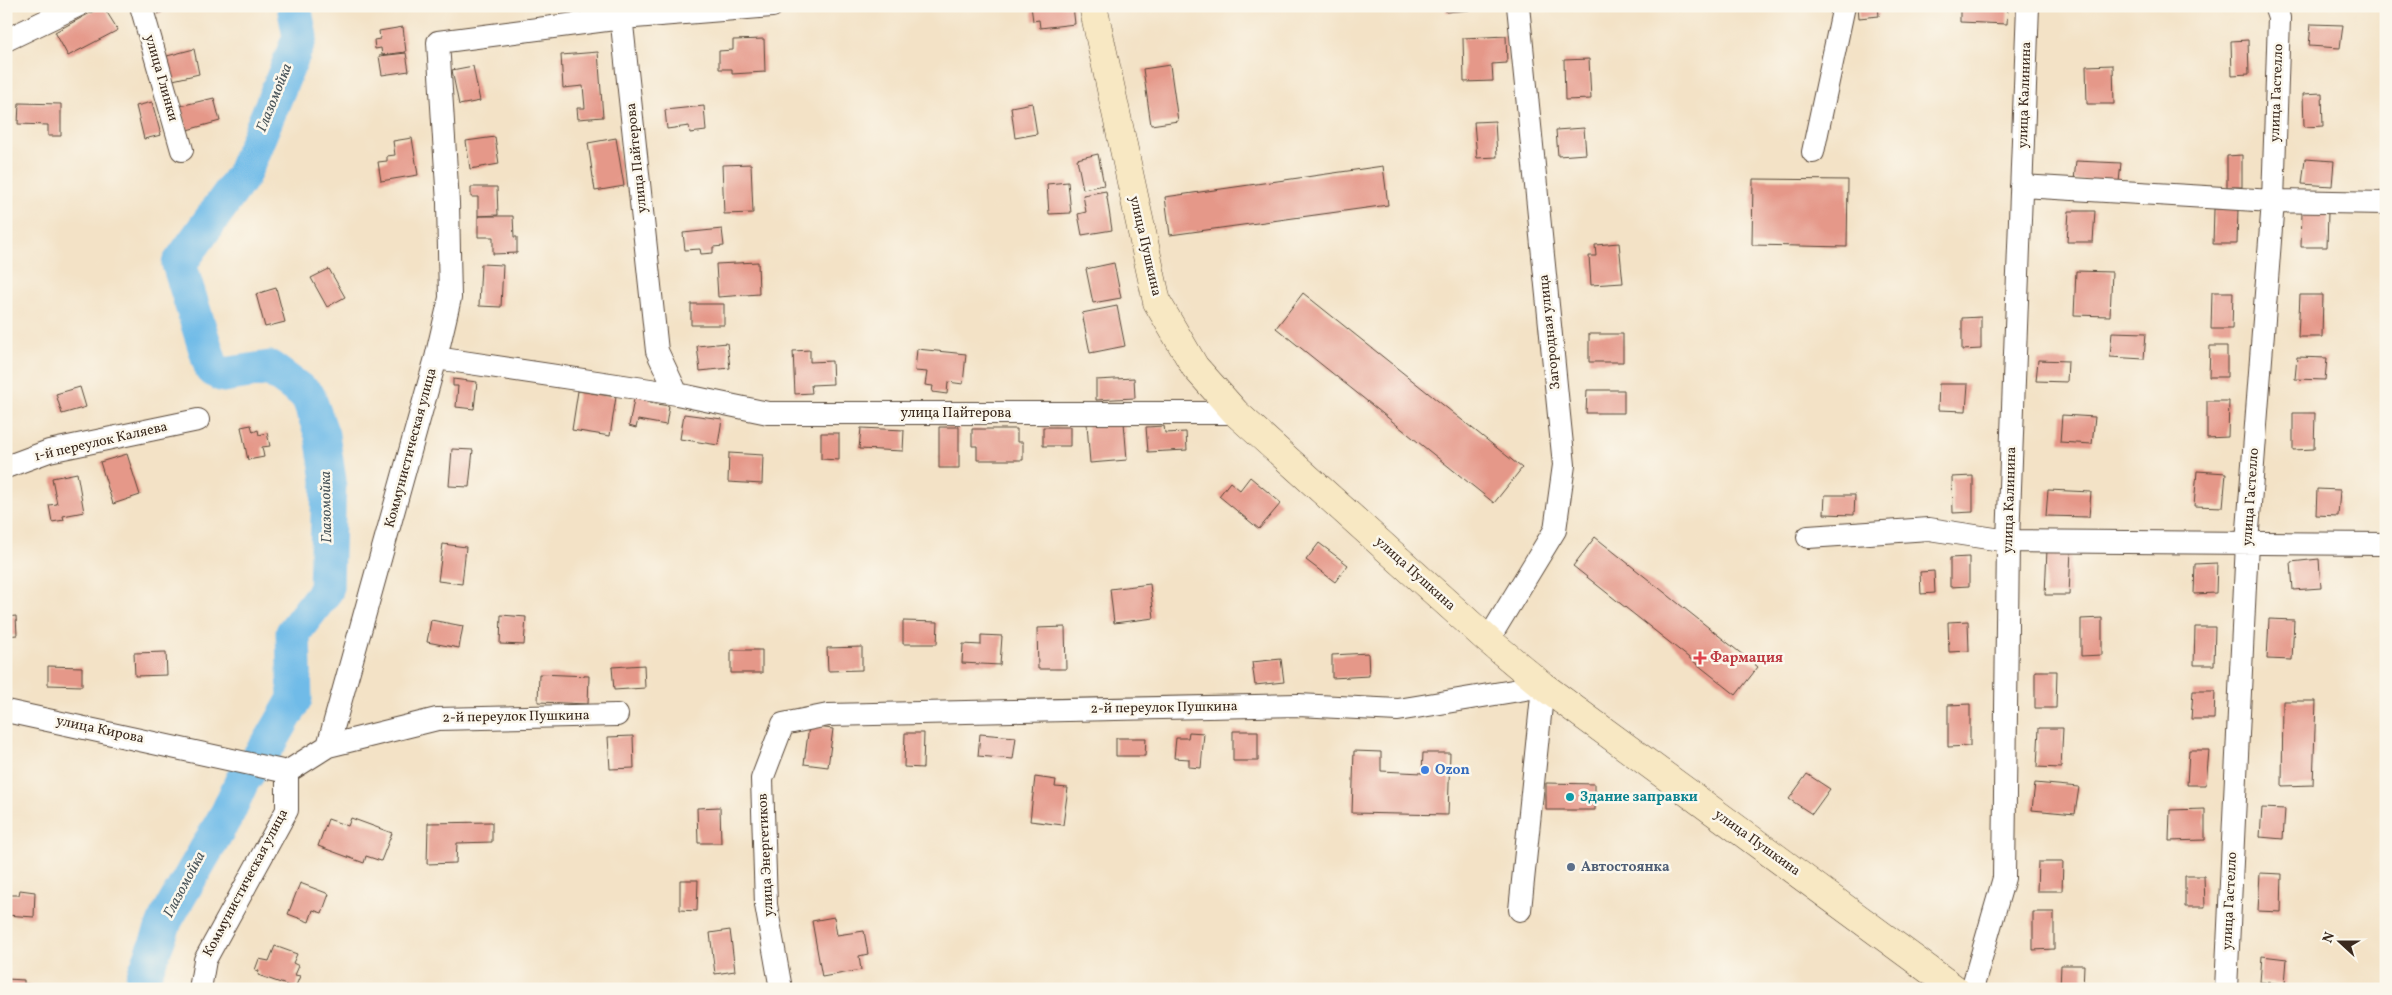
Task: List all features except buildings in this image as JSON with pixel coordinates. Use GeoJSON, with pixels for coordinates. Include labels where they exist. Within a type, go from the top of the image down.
{"type":"FeatureCollection","features":[{"type":"Feature","properties":{"kind":"main road","name":"улица Пушкина"},"geometry":{"type":"LineString","coordinates":[[1093,6],[1157,302],[1194,367],[1236,412],[1488,640],[1543,686],[1955,989]]}},
{"type":"Feature","properties":{"kind":"street"},"geometry":{"type":"LineString","coordinates":[[6,40],[77,6]]}},
{"type":"Feature","properties":{"kind":"street","name":"улица Глинки"},"geometry":{"type":"LineString","coordinates":[[141,6],[182,150]]}},
{"type":"Feature","properties":{"kind":"street"},"geometry":{"type":"LineString","coordinates":[[621,12],[772,6]]}},
{"type":"Feature","properties":{"kind":"street","name":"Загородная улица"},"geometry":{"type":"LineString","coordinates":[[1488,640],[1555,530],[1564,465],[1518,6]]}},
{"type":"Feature","properties":{"kind":"street"},"geometry":{"type":"LineString","coordinates":[[1813,152],[1844,6]]}},
{"type":"Feature","properties":{"kind":"street","name":"улица Калинина"},"geometry":{"type":"LineString","coordinates":[[1972,989],[2004,878],[2008,541],[2028,6]]}},
{"type":"Feature","properties":{"kind":"street","name":"улица Гастелло"},"geometry":{"type":"LineString","coordinates":[[2226,989],[2247,544],[2273,201],[2279,18],[2275,6]]}},
{"type":"Feature","properties":{"kind":"street","name":"Коммунистическая улица"},"geometry":{"type":"LineString","coordinates":[[328,746],[436,358],[450,298],[448,203],[438,42],[621,12]]}},
{"type":"Feature","properties":{"kind":"street","name":"улица Пайтерова"},"geometry":{"type":"LineString","coordinates":[[621,12],[657,351],[677,394]]}},
{"type":"Feature","properties":{"kind":"street"},"geometry":{"type":"LineString","coordinates":[[2021,186],[2273,201],[2386,202]]}},
{"type":"Feature","properties":{"kind":"street","name":"улица Пайтерова"},"geometry":{"type":"LineString","coordinates":[[436,358],[677,394],[768,413],[1236,412]]}},
{"type":"Feature","properties":{"kind":"street","name":"1-й переулок Каляева"},"geometry":{"type":"LineString","coordinates":[[6,467],[49,451],[198,420]]}},
{"type":"Feature","properties":{"kind":"street"},"geometry":{"type":"LineString","coordinates":[[1808,537],[1929,530],[2008,541],[2386,544]]}},
{"type":"Feature","properties":{"kind":"street"},"geometry":{"type":"LineString","coordinates":[[1520,910],[1543,686]]}},
{"type":"Feature","properties":{"kind":"street","name":"2-й переулок Пушкина"},"geometry":{"type":"LineString","coordinates":[[783,724],[838,715],[1298,705],[1398,710],[1543,686]]}},
{"type":"Feature","properties":{"kind":"street","name":"улица Кирова"},"geometry":{"type":"LineString","coordinates":[[6,711],[193,750],[287,772]]}},
{"type":"Feature","properties":{"kind":"street","name":"2-й переулок Пушкина"},"geometry":{"type":"LineString","coordinates":[[328,746],[437,718],[617,715]]}},
{"type":"Feature","properties":{"kind":"street","name":"улица Энергетиков"},"geometry":{"type":"LineString","coordinates":[[781,989],[766,905],[762,779],[783,724]]}},
{"type":"Feature","properties":{"kind":"street"},"geometry":{"type":"LineString","coordinates":[[287,772],[328,746]]}},
{"type":"Feature","properties":{"kind":"street","name":"Коммунистическая улица"},"geometry":{"type":"LineString","coordinates":[[200,989],[205,960],[287,810],[287,772]]}},
{"type":"Feature","properties":{"kind":"waterway","name":"Глазомойка"},"geometry":{"type":"LineString","coordinates":[[142,989],[143,978],[166,919],[228,812],[242,781],[272,739],[295,699],[293,633],[326,590],[329,480],[322,435],[308,396],[270,368],[223,375],[212,369],[179,264],[243,175],[300,37],[294,6]]}},
{"type":"Feature","properties":{"kind":"place","name":"Фармация"},"geometry":{"type":"Point","coordinates":[1700,658]}},
{"type":"Feature","properties":{"kind":"place","name":"Ozon"},"geometry":{"type":"Point","coordinates":[1425,770]}},
{"type":"Feature","properties":{"kind":"place","name":"Здание заправки"},"geometry":{"type":"Point","coordinates":[1570,797]}},
{"type":"Feature","properties":{"kind":"place","name":"Автостоянка"},"geometry":{"type":"Point","coordinates":[1571,867]}}]}
